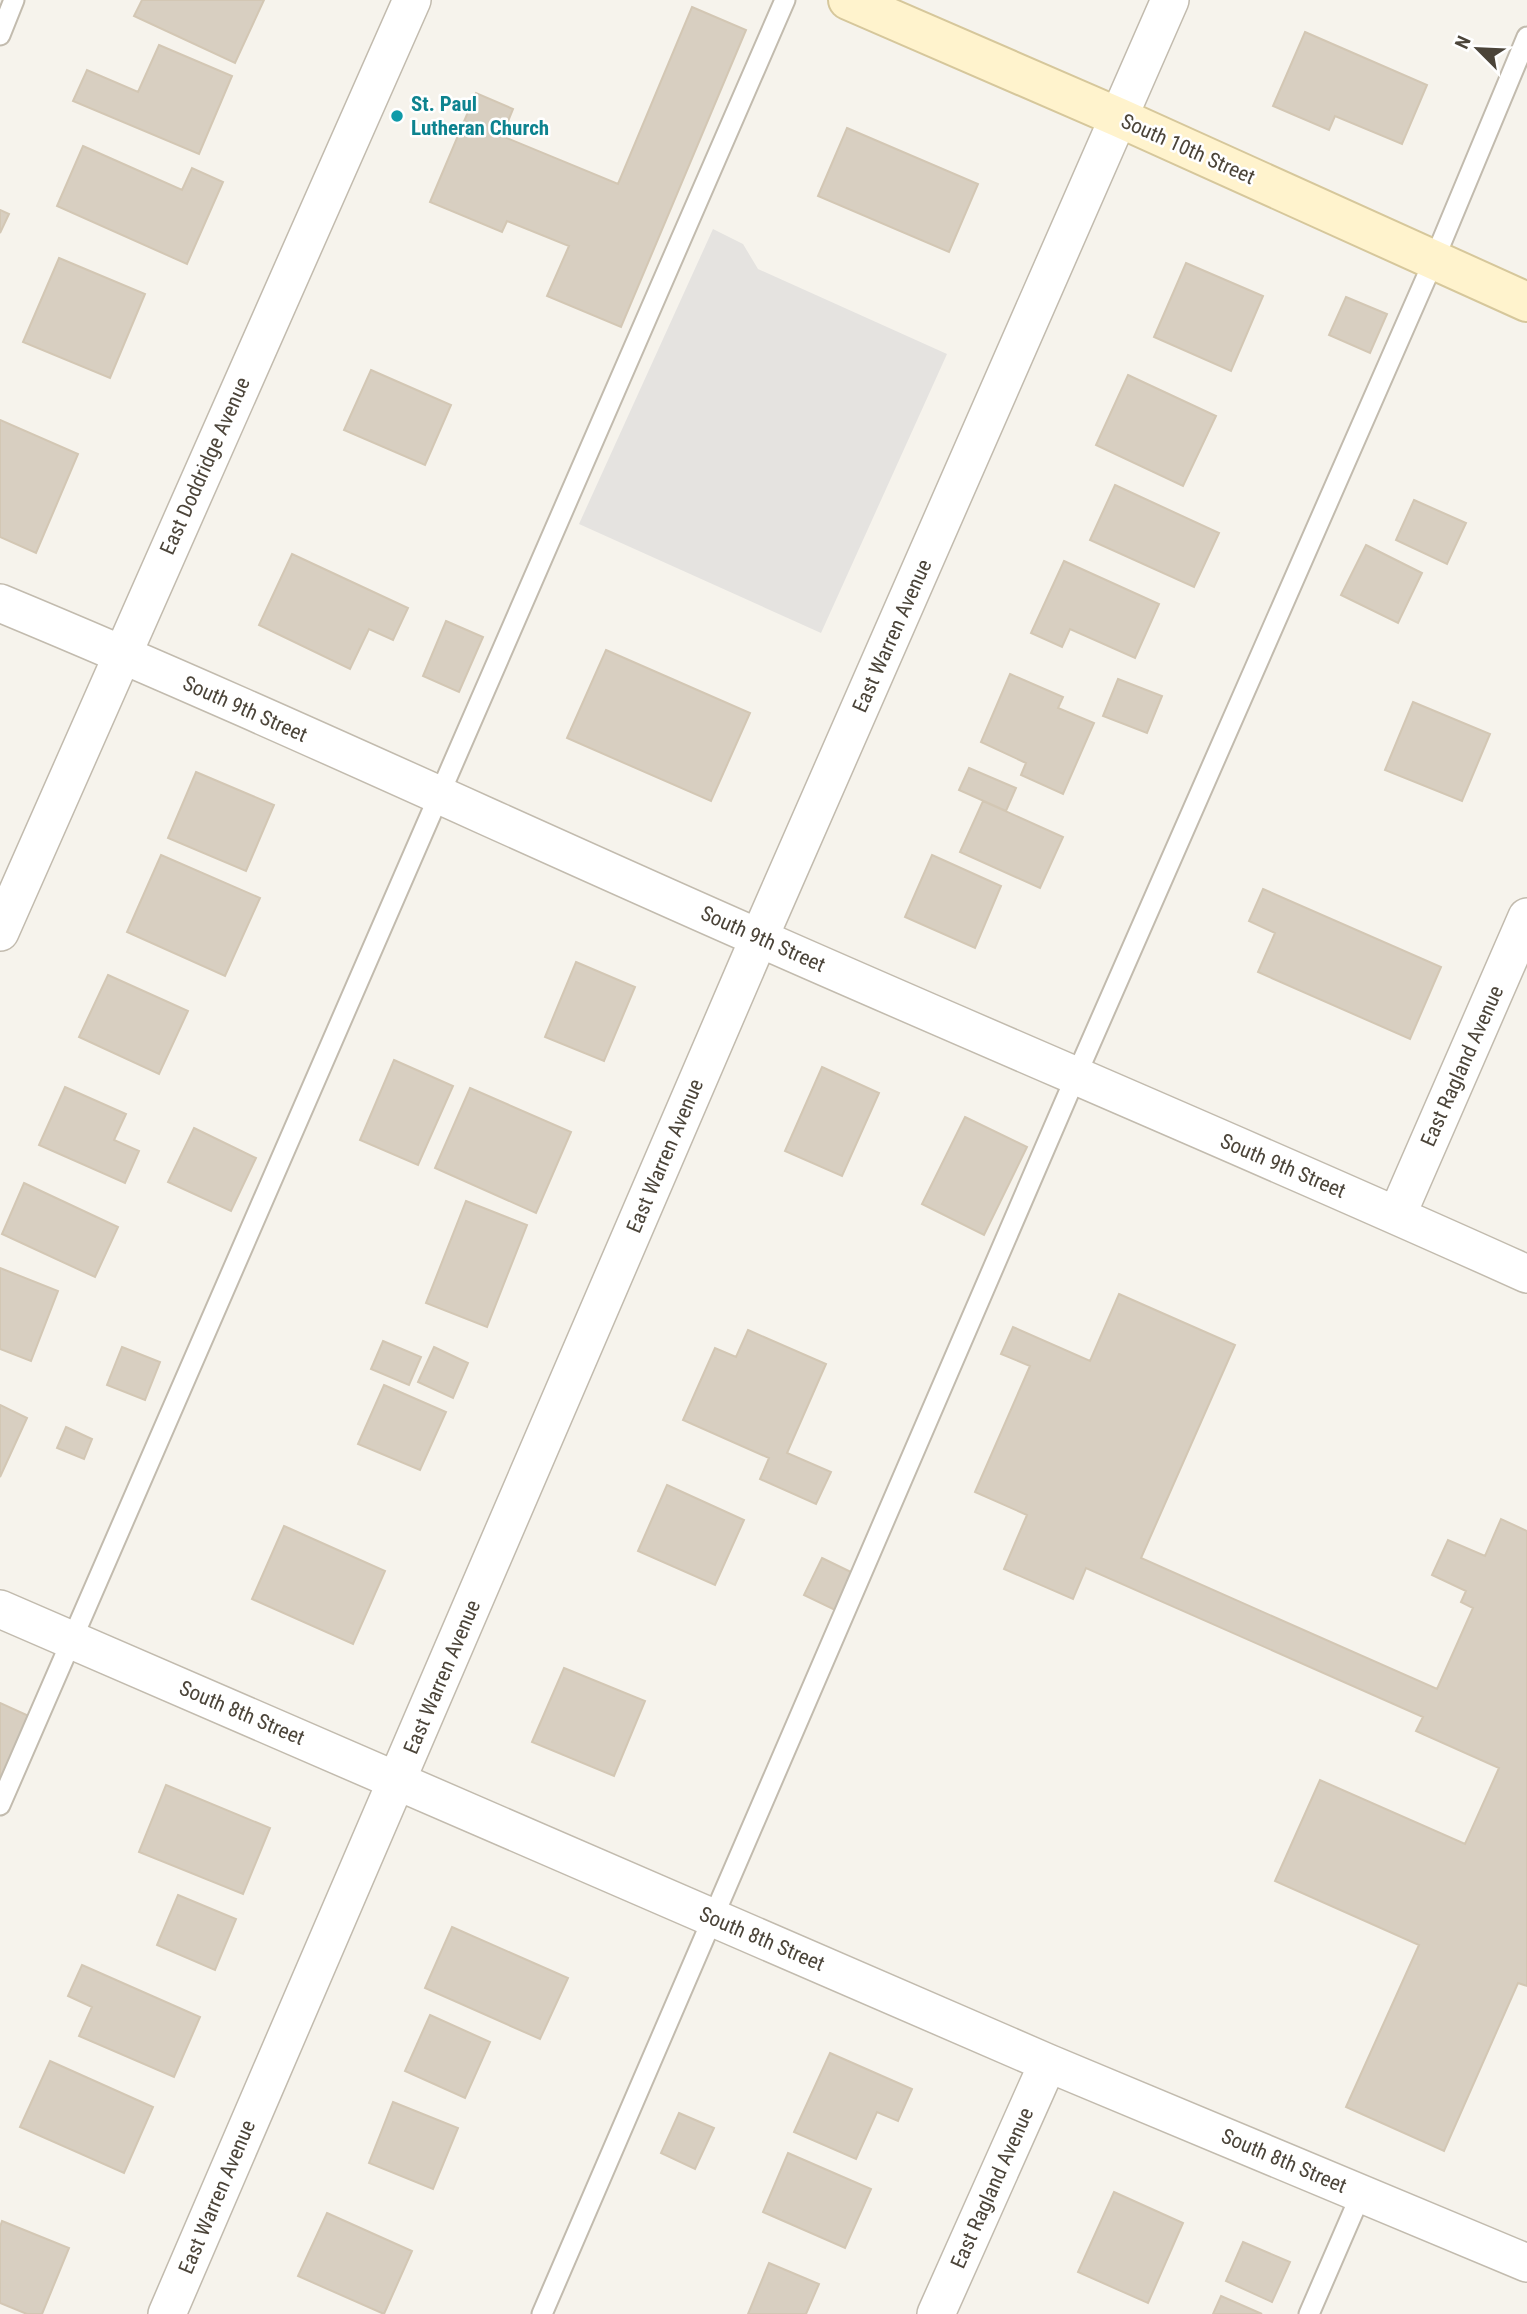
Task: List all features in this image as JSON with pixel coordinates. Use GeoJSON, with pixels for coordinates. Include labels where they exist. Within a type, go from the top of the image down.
{"type":"FeatureCollection","features":[{"type":"Feature","properties":{"kind":"street","name":"East Doddridge Avenue"},"geometry":{"type":"LineString","coordinates":[[0,932],[121,653],[412,0]]}},
{"type":"Feature","properties":{"kind":"street","name":"South 10th Street"},"geometry":{"type":"LineString","coordinates":[[848,0],[1120,118],[1527,302]]}},
{"type":"Feature","properties":{"kind":"street","name":"East Warren Avenue"},"geometry":{"type":"LineString","coordinates":[[167,2314],[759,938],[1170,0]]}},
{"type":"Feature","properties":{"kind":"street","name":"South 9th Street"},"geometry":{"type":"LineString","coordinates":[[0,603],[121,653],[759,938],[1527,1274]]}},
{"type":"Feature","properties":{"kind":"street","name":"East Ragland Avenue"},"geometry":{"type":"LineString","coordinates":[[1397,1215],[1527,917]]}},
{"type":"Feature","properties":{"kind":"street","name":"South 8th Street"},"geometry":{"type":"LineString","coordinates":[[0,1609],[1048,2063],[1527,2263]]}},
{"type":"Feature","properties":{"kind":"street","name":"East Ragland Avenue"},"geometry":{"type":"LineString","coordinates":[[936,2314],[1048,2063]]}},
{"type":"Feature","properties":{"kind":"lane"},"geometry":{"type":"LineString","coordinates":[[0,35],[15,0]]}},
{"type":"Feature","properties":{"kind":"lane"},"geometry":{"type":"LineString","coordinates":[[0,1805],[785,0]]}},
{"type":"Feature","properties":{"kind":"lane"},"geometry":{"type":"LineString","coordinates":[[542,2314],[1076,1076],[1434,260],[1527,37]]}},
{"type":"Feature","properties":{"kind":"lane"},"geometry":{"type":"LineString","coordinates":[[1309,2314],[1361,2194]]}},
{"type":"Feature","properties":{"kind":"shaded area"},"geometry":{"type":"Polygon","coordinates":[[[713,229],[743,244],[758,269],[947,354],[821,633],[579,524],[713,229]]]}},
{"type":"Feature","properties":{"kind":"building"},"geometry":{"type":"Polygon","coordinates":[[[142,0],[264,0],[235,63],[134,16],[142,0]]]}},
{"type":"Feature","properties":{"kind":"building"},"geometry":{"type":"Polygon","coordinates":[[[692,7],[746,30],[621,327],[547,296],[569,246],[507,221],[502,232],[430,202],[476,93],[513,109],[502,136],[618,184],[692,7]]]}},
{"type":"Feature","properties":{"kind":"building"},"geometry":{"type":"Polygon","coordinates":[[[1305,32],[1427,85],[1402,144],[1335,116],[1329,130],[1273,106],[1305,32]]]}},
{"type":"Feature","properties":{"kind":"building"},"geometry":{"type":"Polygon","coordinates":[[[159,45],[232,76],[199,154],[73,101],[87,70],[138,92],[159,45]]]}},
{"type":"Feature","properties":{"kind":"building"},"geometry":{"type":"Polygon","coordinates":[[[847,128],[978,184],[949,252],[818,196],[847,128]]]}},
{"type":"Feature","properties":{"kind":"building"},"geometry":{"type":"Polygon","coordinates":[[[83,146],[182,190],[192,168],[223,182],[187,264],[57,206],[83,146]]]}},
{"type":"Feature","properties":{"kind":"building"},"geometry":{"type":"Polygon","coordinates":[[[0,210],[9,214],[0,233],[0,210]]]}},
{"type":"Feature","properties":{"kind":"building"},"geometry":{"type":"Polygon","coordinates":[[[59,258],[145,294],[110,378],[23,342],[59,258]]]}},
{"type":"Feature","properties":{"kind":"building"},"geometry":{"type":"Polygon","coordinates":[[[1186,263],[1263,296],[1231,371],[1154,337],[1186,263]]]}},
{"type":"Feature","properties":{"kind":"building"},"geometry":{"type":"Polygon","coordinates":[[[1346,297],[1387,314],[1370,353],[1329,335],[1346,297]]]}},
{"type":"Feature","properties":{"kind":"building"},"geometry":{"type":"Polygon","coordinates":[[[371,370],[451,405],[425,465],[344,430],[371,370]]]}},
{"type":"Feature","properties":{"kind":"building"},"geometry":{"type":"Polygon","coordinates":[[[1128,375],[1216,416],[1183,486],[1096,445],[1128,375]]]}},
{"type":"Feature","properties":{"kind":"building"},"geometry":{"type":"Polygon","coordinates":[[[0,420],[78,454],[36,553],[0,537],[0,420]]]}},
{"type":"Feature","properties":{"kind":"building"},"geometry":{"type":"Polygon","coordinates":[[[1115,485],[1219,533],[1194,587],[1090,540],[1115,485]]]}},
{"type":"Feature","properties":{"kind":"building"},"geometry":{"type":"Polygon","coordinates":[[[1414,500],[1466,523],[1447,564],[1396,540],[1414,500]]]}},
{"type":"Feature","properties":{"kind":"building"},"geometry":{"type":"Polygon","coordinates":[[[1366,545],[1422,573],[1398,623],[1341,595],[1366,545]]]}},
{"type":"Feature","properties":{"kind":"building"},"geometry":{"type":"Polygon","coordinates":[[[292,554],[408,608],[393,640],[369,629],[350,669],[259,625],[292,554]]]}},
{"type":"Feature","properties":{"kind":"building"},"geometry":{"type":"Polygon","coordinates":[[[1064,561],[1159,604],[1135,658],[1070,629],[1062,647],[1031,633],[1064,561]]]}},
{"type":"Feature","properties":{"kind":"building"},"geometry":{"type":"Polygon","coordinates":[[[446,621],[483,637],[459,692],[423,676],[446,621]]]}},
{"type":"Feature","properties":{"kind":"building"},"geometry":{"type":"Polygon","coordinates":[[[606,650],[750,713],[711,801],[567,738],[606,650]]]}},
{"type":"Feature","properties":{"kind":"building"},"geometry":{"type":"Polygon","coordinates":[[[1010,674],[1063,697],[1058,708],[1094,723],[1063,794],[1021,775],[1026,763],[981,742],[1010,674]]]}},
{"type":"Feature","properties":{"kind":"building"},"geometry":{"type":"Polygon","coordinates":[[[1118,679],[1162,696],[1147,733],[1103,716],[1118,679]]]}},
{"type":"Feature","properties":{"kind":"building"},"geometry":{"type":"Polygon","coordinates":[[[1413,702],[1490,734],[1462,801],[1385,770],[1413,702]]]}},
{"type":"Feature","properties":{"kind":"building"},"geometry":{"type":"Polygon","coordinates":[[[969,768],[1016,788],[1006,811],[959,790],[969,768]]]}},
{"type":"Feature","properties":{"kind":"building"},"geometry":{"type":"Polygon","coordinates":[[[196,772],[274,805],[246,871],[168,838],[196,772]]]}},
{"type":"Feature","properties":{"kind":"building"},"geometry":{"type":"Polygon","coordinates":[[[983,801],[1063,837],[1040,888],[960,852],[983,801]]]}},
{"type":"Feature","properties":{"kind":"building"},"geometry":{"type":"Polygon","coordinates":[[[161,855],[260,898],[225,976],[127,932],[161,855]]]}},
{"type":"Feature","properties":{"kind":"building"},"geometry":{"type":"Polygon","coordinates":[[[932,855],[1001,886],[975,948],[905,917],[932,855]]]}},
{"type":"Feature","properties":{"kind":"building"},"geometry":{"type":"Polygon","coordinates":[[[1263,889],[1441,967],[1410,1039],[1258,972],[1275,933],[1249,921],[1263,889]]]}},
{"type":"Feature","properties":{"kind":"building"},"geometry":{"type":"Polygon","coordinates":[[[576,962],[635,987],[604,1061],[545,1037],[576,962]]]}},
{"type":"Feature","properties":{"kind":"building"},"geometry":{"type":"Polygon","coordinates":[[[108,975],[188,1011],[159,1074],[79,1037],[108,975]]]}},
{"type":"Feature","properties":{"kind":"building"},"geometry":{"type":"Polygon","coordinates":[[[394,1060],[453,1086],[418,1165],[360,1140],[394,1060]]]}},
{"type":"Feature","properties":{"kind":"building"},"geometry":{"type":"Polygon","coordinates":[[[822,1067],[879,1093],[842,1176],[785,1151],[822,1067]]]}},
{"type":"Feature","properties":{"kind":"building"},"geometry":{"type":"Polygon","coordinates":[[[65,1087],[126,1114],[114,1140],[139,1151],[125,1183],[39,1145],[65,1087]]]}},
{"type":"Feature","properties":{"kind":"building"},"geometry":{"type":"Polygon","coordinates":[[[470,1088],[571,1132],[536,1213],[435,1168],[470,1088]]]}},
{"type":"Feature","properties":{"kind":"building"},"geometry":{"type":"Polygon","coordinates":[[[965,1117],[1027,1147],[984,1235],[922,1204],[965,1117]]]}},
{"type":"Feature","properties":{"kind":"building"},"geometry":{"type":"Polygon","coordinates":[[[194,1128],[256,1158],[231,1211],[168,1182],[194,1128]]]}},
{"type":"Feature","properties":{"kind":"building"},"geometry":{"type":"Polygon","coordinates":[[[24,1183],[118,1227],[95,1277],[2,1234],[24,1183]]]}},
{"type":"Feature","properties":{"kind":"building"},"geometry":{"type":"Polygon","coordinates":[[[466,1201],[527,1225],[487,1327],[426,1303],[466,1201]]]}},
{"type":"Feature","properties":{"kind":"building"},"geometry":{"type":"Polygon","coordinates":[[[0,1268],[58,1291],[31,1361],[0,1349],[0,1268]]]}},
{"type":"Feature","properties":{"kind":"building"},"geometry":{"type":"Polygon","coordinates":[[[1119,1294],[1235,1345],[1141,1558],[1437,1689],[1473,1608],[1461,1602],[1466,1591],[1432,1575],[1448,1540],[1485,1556],[1501,1519],[1527,1531],[1527,1986],[1518,1983],[1444,2151],[1346,2107],[1419,1945],[1275,1881],[1320,1780],[1465,1844],[1499,1768],[1416,1731],[1423,1717],[1086,1568],[1073,1599],[1004,1569],[1027,1515],[975,1492],[1030,1366],[1001,1354],[1013,1327],[1090,1361],[1119,1294]]]}},
{"type":"Feature","properties":{"kind":"building"},"geometry":{"type":"Polygon","coordinates":[[[748,1330],[826,1364],[787,1453],[831,1472],[816,1504],[760,1479],[769,1458],[683,1420],[715,1348],[736,1357],[748,1330]]]}},
{"type":"Feature","properties":{"kind":"building"},"geometry":{"type":"Polygon","coordinates":[[[383,1341],[421,1357],[409,1385],[371,1369],[383,1341]]]}},
{"type":"Feature","properties":{"kind":"building"},"geometry":{"type":"Polygon","coordinates":[[[122,1347],[160,1362],[145,1400],[107,1385],[122,1347]]]}},
{"type":"Feature","properties":{"kind":"building"},"geometry":{"type":"Polygon","coordinates":[[[434,1347],[468,1363],[453,1398],[418,1382],[434,1347]]]}},
{"type":"Feature","properties":{"kind":"building"},"geometry":{"type":"Polygon","coordinates":[[[384,1385],[446,1412],[420,1470],[358,1444],[384,1385]]]}},
{"type":"Feature","properties":{"kind":"building"},"geometry":{"type":"Polygon","coordinates":[[[0,1405],[27,1418],[0,1477],[0,1405]]]}},
{"type":"Feature","properties":{"kind":"building"},"geometry":{"type":"Polygon","coordinates":[[[66,1427],[92,1439],[84,1459],[57,1448],[66,1427]]]}},
{"type":"Feature","properties":{"kind":"building"},"geometry":{"type":"Polygon","coordinates":[[[667,1485],[744,1520],[715,1585],[638,1551],[667,1485]]]}},
{"type":"Feature","properties":{"kind":"building"},"geometry":{"type":"Polygon","coordinates":[[[284,1526],[385,1571],[353,1644],[252,1599],[284,1526]]]}},
{"type":"Feature","properties":{"kind":"building"},"geometry":{"type":"Polygon","coordinates":[[[822,1558],[853,1573],[835,1610],[804,1595],[822,1558]]]}},
{"type":"Feature","properties":{"kind":"building"},"geometry":{"type":"Polygon","coordinates":[[[564,1668],[645,1701],[614,1776],[532,1742],[564,1668]]]}},
{"type":"Feature","properties":{"kind":"building"},"geometry":{"type":"Polygon","coordinates":[[[0,1703],[31,1717],[0,1782],[0,1703]]]}},
{"type":"Feature","properties":{"kind":"building"},"geometry":{"type":"Polygon","coordinates":[[[166,1785],[270,1828],[243,1894],[139,1852],[166,1785]]]}},
{"type":"Feature","properties":{"kind":"building"},"geometry":{"type":"Polygon","coordinates":[[[178,1895],[236,1919],[215,1970],[157,1945],[178,1895]]]}},
{"type":"Feature","properties":{"kind":"building"},"geometry":{"type":"Polygon","coordinates":[[[452,1927],[568,1978],[540,2039],[425,1988],[452,1927]]]}},
{"type":"Feature","properties":{"kind":"building"},"geometry":{"type":"Polygon","coordinates":[[[82,1965],[200,2017],[174,2077],[79,2036],[92,2007],[68,1996],[82,1965]]]}},
{"type":"Feature","properties":{"kind":"building"},"geometry":{"type":"Polygon","coordinates":[[[430,2015],[490,2042],[465,2098],[405,2071],[430,2015]]]}},
{"type":"Feature","properties":{"kind":"building"},"geometry":{"type":"Polygon","coordinates":[[[830,2053],[912,2089],[898,2121],[877,2112],[856,2159],[794,2132],[830,2053]]]}},
{"type":"Feature","properties":{"kind":"building"},"geometry":{"type":"Polygon","coordinates":[[[50,2061],[153,2107],[124,2173],[20,2127],[50,2061]]]}},
{"type":"Feature","properties":{"kind":"building"},"geometry":{"type":"Polygon","coordinates":[[[393,2102],[458,2128],[433,2189],[369,2163],[393,2102]]]}},
{"type":"Feature","properties":{"kind":"building"},"geometry":{"type":"Polygon","coordinates":[[[679,2113],[714,2128],[695,2169],[661,2153],[679,2113]]]}},
{"type":"Feature","properties":{"kind":"building"},"geometry":{"type":"Polygon","coordinates":[[[788,2153],[871,2189],[845,2248],[763,2212],[788,2153]]]}},
{"type":"Feature","properties":{"kind":"building"},"geometry":{"type":"Polygon","coordinates":[[[1114,2192],[1183,2223],[1148,2303],[1078,2272],[1114,2192]]]}},
{"type":"Feature","properties":{"kind":"building"},"geometry":{"type":"Polygon","coordinates":[[[327,2213],[412,2251],[384,2314],[298,2276],[327,2213]]]}},
{"type":"Feature","properties":{"kind":"building"},"geometry":{"type":"Polygon","coordinates":[[[2,2221],[69,2248],[42,2314],[27,2314],[0,2303],[2,2221]]]}},
{"type":"Feature","properties":{"kind":"building"},"geometry":{"type":"Polygon","coordinates":[[[1243,2242],[1290,2262],[1272,2302],[1226,2281],[1243,2242]]]}},
{"type":"Feature","properties":{"kind":"building"},"geometry":{"type":"Polygon","coordinates":[[[769,2263],[819,2284],[806,2314],[748,2314],[769,2263]]]}},
{"type":"Feature","properties":{"kind":"building"},"geometry":{"type":"Polygon","coordinates":[[[1221,2296],[1262,2314],[1213,2314],[1221,2296]]]}},
{"type":"Feature","properties":{"kind":"place","name":"St. Paul Lutheran Church"},"geometry":{"type":"Point","coordinates":[397,116]}}]}
